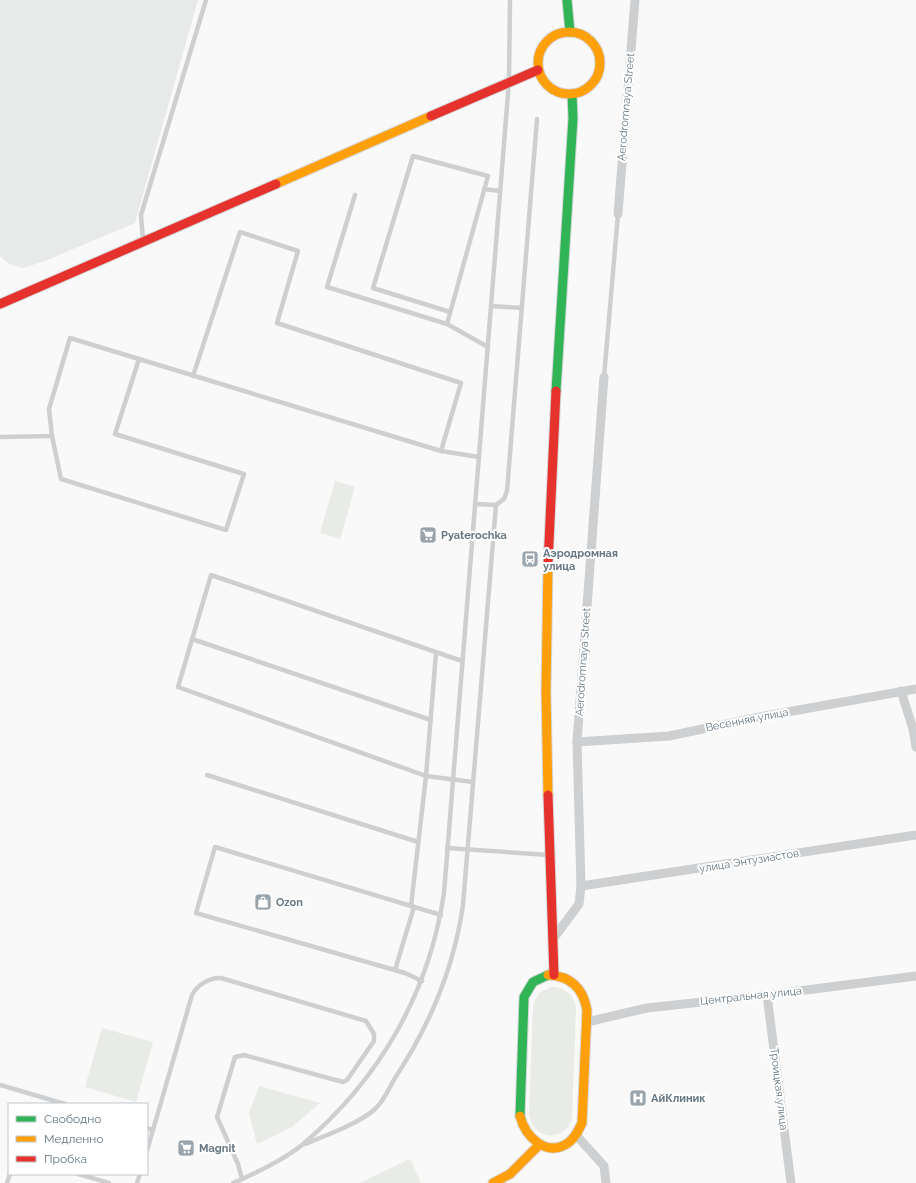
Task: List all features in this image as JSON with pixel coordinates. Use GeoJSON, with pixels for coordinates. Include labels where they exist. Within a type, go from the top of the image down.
{"type":"FeatureCollection","features":[{"type":"Feature","properties":{"kind":"street"},"geometry":{"type":"LineString","coordinates":[[567,0],[570,32]]}},
{"type":"Feature","properties":{"kind":"street","name":"Aerodromnaya Street"},"geometry":{"type":"LineString","coordinates":[[618,214],[635,0]]}},
{"type":"Feature","properties":{"kind":"street"},"geometry":{"type":"LineString","coordinates":[[563,32],[570,32],[576,32],[587,37],[596,46],[601,57],[600,70],[596,81],[587,90],[572,95],[563,95],[552,90],[543,81],[538,70],[538,57],[543,46],[552,37],[563,32]]}},
{"type":"Feature","properties":{"kind":"street"},"geometry":{"type":"LineString","coordinates":[[0,304],[143,243],[509,81],[538,70]]}},
{"type":"Feature","properties":{"kind":"street"},"geometry":{"type":"LineString","coordinates":[[554,975],[546,747],[548,566],[573,118],[572,95]]}},
{"type":"Feature","properties":{"kind":"street","name":"Aerodromnaya Street"},"geometry":{"type":"LineString","coordinates":[[553,939],[579,904],[581,886],[577,742],[604,377]]}},
{"type":"Feature","properties":{"kind":"street","name":"Весенняя улица"},"geometry":{"type":"LineString","coordinates":[[577,742],[669,736],[765,716],[916,689]]}},
{"type":"Feature","properties":{"kind":"street"},"geometry":{"type":"LineString","coordinates":[[902,691],[913,729],[916,747]]}},
{"type":"Feature","properties":{"kind":"street","name":"улица Энтузиастов"},"geometry":{"type":"LineString","coordinates":[[581,886],[916,835]]}},
{"type":"Feature","properties":{"kind":"street"},"geometry":{"type":"LineString","coordinates":[[554,975],[566,977],[580,988],[586,1003],[587,1022],[584,1115],[582,1123],[577,1136],[569,1143],[558,1147],[540,1145],[526,1135],[519,1120],[522,1012],[524,997],[530,986],[538,979],[554,975]]}},
{"type":"Feature","properties":{"kind":"street","name":"Центральная улица"},"geometry":{"type":"LineString","coordinates":[[587,1022],[647,1008],[767,995],[916,976]]}},
{"type":"Feature","properties":{"kind":"street","name":"Троицкая улица"},"geometry":{"type":"LineString","coordinates":[[767,995],[791,1183]]}},
{"type":"Feature","properties":{"kind":"street"},"geometry":{"type":"LineString","coordinates":[[577,1136],[604,1166],[606,1183]]}},
{"type":"Feature","properties":{"kind":"street"},"geometry":{"type":"LineString","coordinates":[[493,1183],[510,1174],[540,1145]]}},
{"type":"Feature","properties":{"kind":"lane"},"geometry":{"type":"LineString","coordinates":[[143,243],[141,216],[206,0]]}},
{"type":"Feature","properties":{"kind":"lane"},"geometry":{"type":"LineString","coordinates":[[233,1183],[285,1156],[301,1145],[339,1108],[374,1067],[401,1025],[422,981],[430,959],[441,915],[509,81],[510,0]]}},
{"type":"Feature","properties":{"kind":"lane"},"geometry":{"type":"LineString","coordinates":[[475,504],[496,505],[504,498],[507,491],[537,119]]}},
{"type":"Feature","properties":{"kind":"lane"},"geometry":{"type":"LineString","coordinates":[[447,324],[488,176],[413,156],[372,288],[450,312]]}},
{"type":"Feature","properties":{"kind":"lane"},"geometry":{"type":"LineString","coordinates":[[484,189],[500,191]]}},
{"type":"Feature","properties":{"kind":"lane"},"geometry":{"type":"LineString","coordinates":[[355,195],[327,288],[447,324],[488,347]]}},
{"type":"Feature","properties":{"kind":"lane"},"geometry":{"type":"LineString","coordinates":[[604,377],[618,214]]}},
{"type":"Feature","properties":{"kind":"lane"},"geometry":{"type":"LineString","coordinates":[[194,376],[240,232],[298,251],[277,323],[461,383],[441,451]]}},
{"type":"Feature","properties":{"kind":"lane"},"geometry":{"type":"LineString","coordinates":[[491,306],[522,308]]}},
{"type":"Feature","properties":{"kind":"lane"},"geometry":{"type":"LineString","coordinates":[[138,359],[115,434],[244,474],[226,530],[61,478],[52,436],[49,409],[70,338],[441,451],[479,457]]}},
{"type":"Feature","properties":{"kind":"lane"},"geometry":{"type":"LineString","coordinates":[[0,437],[52,436]]}},
{"type":"Feature","properties":{"kind":"lane"},"geometry":{"type":"LineString","coordinates":[[301,1145],[335,1131],[376,1108],[416,1044],[441,992],[453,956],[463,905],[496,505]]}},
{"type":"Feature","properties":{"kind":"lane"},"geometry":{"type":"LineString","coordinates":[[462,661],[211,575],[178,687],[426,776],[453,781],[474,782]]}},
{"type":"Feature","properties":{"kind":"lane"},"geometry":{"type":"LineString","coordinates":[[192,639],[431,720]]}},
{"type":"Feature","properties":{"kind":"lane"},"geometry":{"type":"LineString","coordinates":[[395,970],[412,906],[426,776],[436,653]]}},
{"type":"Feature","properties":{"kind":"lane"},"geometry":{"type":"LineString","coordinates":[[207,775],[418,842]]}},
{"type":"Feature","properties":{"kind":"lane"},"geometry":{"type":"LineString","coordinates":[[422,981],[395,970],[196,913],[215,847],[441,915]]}},
{"type":"Feature","properties":{"kind":"lane"},"geometry":{"type":"LineString","coordinates":[[447,848],[550,855]]}},
{"type":"Feature","properties":{"kind":"lane"},"geometry":{"type":"LineString","coordinates":[[148,1148],[192,995],[195,989],[211,979],[221,978],[366,1021],[374,1034],[374,1041],[348,1080],[343,1082],[244,1055],[235,1057],[217,1117],[238,1164],[242,1179]]}},
{"type":"Feature","properties":{"kind":"lane"},"geometry":{"type":"LineString","coordinates":[[0,1085],[62,1103]]}},
{"type":"Feature","properties":{"kind":"lane"},"geometry":{"type":"LineString","coordinates":[[148,1128],[153,1130]]}},
{"type":"Feature","properties":{"kind":"lane"},"geometry":{"type":"LineString","coordinates":[[81,1175],[109,1183]]}},
{"type":"Feature","properties":{"kind":"shaded area"},"geometry":{"type":"Polygon","coordinates":[[[0,0],[198,0],[135,223],[45,261],[23,268],[9,264],[0,256],[0,0]]]}},
{"type":"Feature","properties":{"kind":"shaded area"},"geometry":{"type":"Polygon","coordinates":[[[335,481],[355,487],[340,539],[320,533],[335,481]]]}},
{"type":"Feature","properties":{"kind":"shaded area"},"geometry":{"type":"Polygon","coordinates":[[[551,987],[560,988],[568,992],[573,998],[576,1007],[572,1120],[567,1128],[561,1133],[548,1135],[541,1133],[535,1128],[531,1122],[529,1113],[533,1005],[539,993],[551,987]]]}},
{"type":"Feature","properties":{"kind":"shaded area"},"geometry":{"type":"Polygon","coordinates":[[[102,1028],[153,1042],[136,1102],[85,1087],[102,1028]]]}},
{"type":"Feature","properties":{"kind":"shaded area"},"geometry":{"type":"Polygon","coordinates":[[[259,1086],[320,1103],[292,1127],[257,1144],[249,1113],[259,1086]]]}},
{"type":"Feature","properties":{"kind":"shaded area"},"geometry":{"type":"Polygon","coordinates":[[[410,1159],[421,1183],[359,1183],[410,1159]]]}},
{"type":"Feature","properties":{"kind":"traffic: fast"},"geometry":{"type":"LineString","coordinates":[[567,0],[570,32]]}},
{"type":"Feature","properties":{"kind":"traffic: fast"},"geometry":{"type":"LineString","coordinates":[[556,391],[573,118],[572,95]]}},
{"type":"Feature","properties":{"kind":"traffic: fast"},"geometry":{"type":"LineString","coordinates":[[520,1116],[524,997],[533,982],[548,975]]}},
{"type":"Feature","properties":{"kind":"traffic: slow"},"geometry":{"type":"LineString","coordinates":[[563,32],[575,32],[591,41],[598,51],[600,63],[598,75],[591,85],[575,94],[563,94],[552,89],[543,80],[538,69],[538,57],[543,46],[552,37],[563,32]]}},
{"type":"Feature","properties":{"kind":"traffic: slow"},"geometry":{"type":"LineString","coordinates":[[276,184],[431,116]]}},
{"type":"Feature","properties":{"kind":"traffic: slow"},"geometry":{"type":"LineString","coordinates":[[548,564],[546,692],[548,795]]}},
{"type":"Feature","properties":{"kind":"traffic: slow"},"geometry":{"type":"LineString","coordinates":[[520,1116],[523,1124],[532,1137],[538,1143],[552,1148],[560,1147],[568,1143],[576,1134],[582,1123],[587,1010],[582,995],[575,985],[563,978],[548,975]]}},
{"type":"Feature","properties":{"kind":"traffic: slow"},"geometry":{"type":"LineString","coordinates":[[493,1183],[510,1174],[539,1145]]}},
{"type":"Feature","properties":{"kind":"traffic: jam"},"geometry":{"type":"LineString","coordinates":[[431,116],[538,70]]}},
{"type":"Feature","properties":{"kind":"traffic: jam"},"geometry":{"type":"LineString","coordinates":[[0,304],[276,184]]}},
{"type":"Feature","properties":{"kind":"traffic: jam"},"geometry":{"type":"LineString","coordinates":[[548,564],[556,391]]}},
{"type":"Feature","properties":{"kind":"traffic: jam"},"geometry":{"type":"LineString","coordinates":[[548,795],[554,975]]}},
{"type":"Feature","properties":{"kind":"place","name":"Pyaterochka"},"geometry":{"type":"Point","coordinates":[428,535]}},
{"type":"Feature","properties":{"kind":"place","name":"Аэродромная улица"},"geometry":{"type":"Point","coordinates":[530,559]}},
{"type":"Feature","properties":{"kind":"place","name":"Ozon"},"geometry":{"type":"Point","coordinates":[263,902]}},
{"type":"Feature","properties":{"kind":"place","name":"АйКлиник"},"geometry":{"type":"Point","coordinates":[638,1098]}},
{"type":"Feature","properties":{"kind":"place","name":"Magnit"},"geometry":{"type":"Point","coordinates":[186,1148]}}]}
